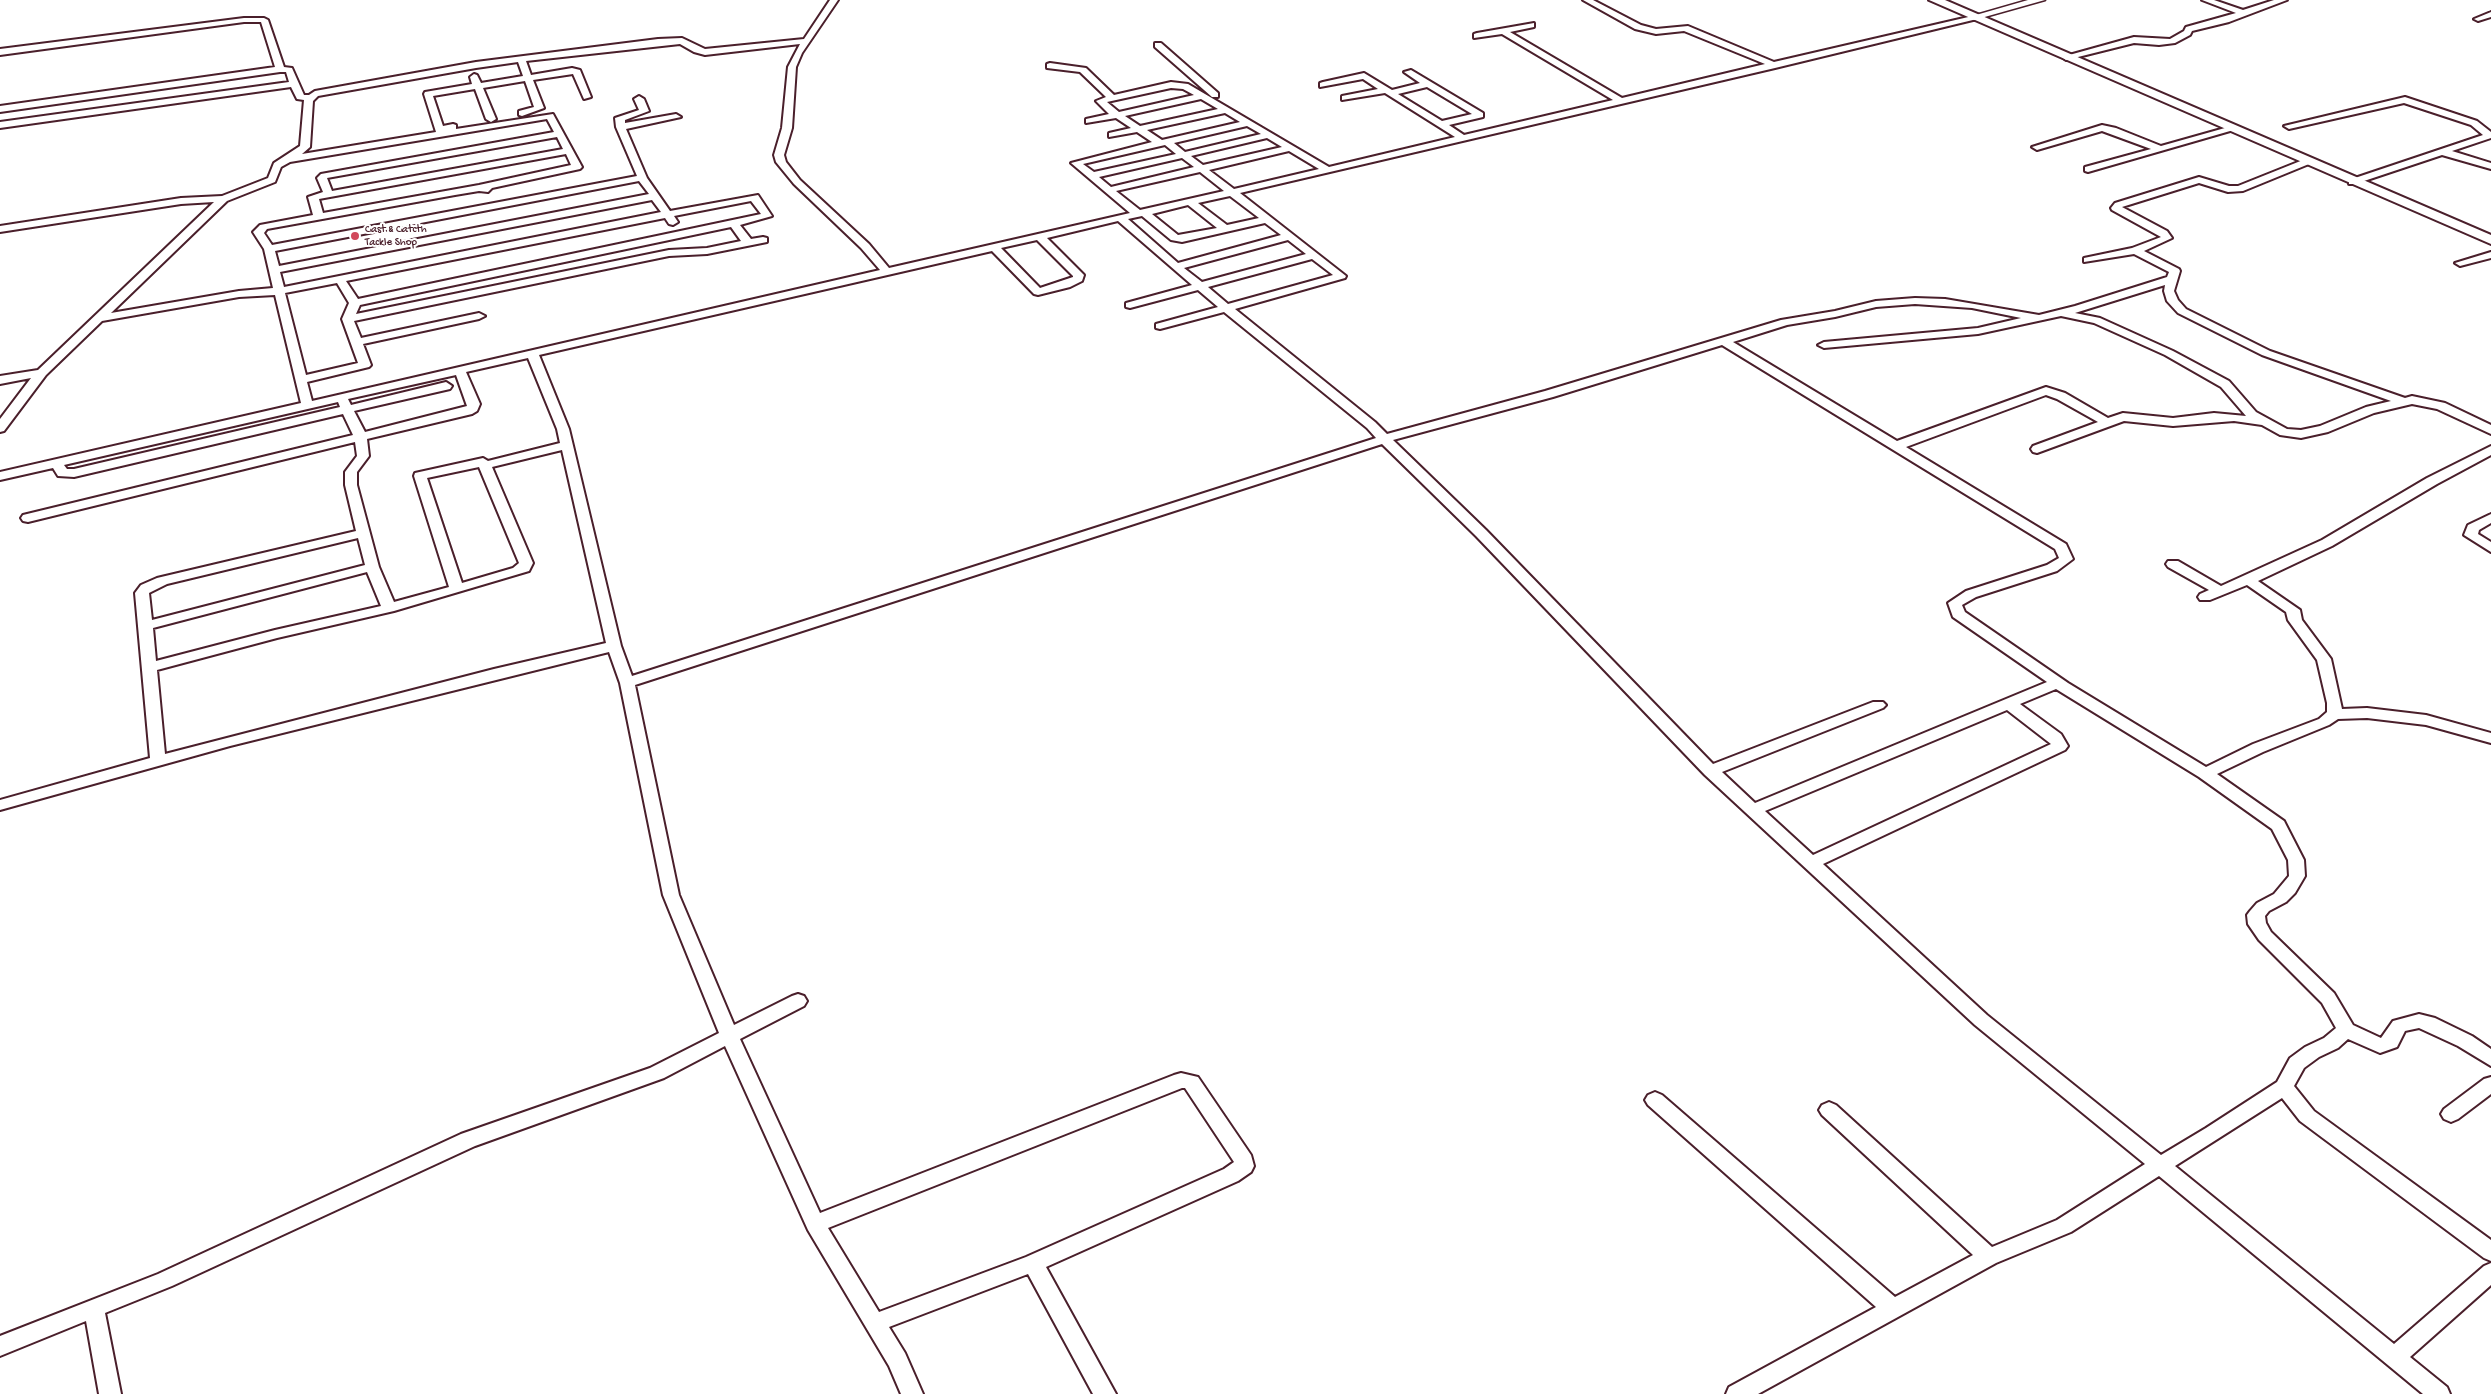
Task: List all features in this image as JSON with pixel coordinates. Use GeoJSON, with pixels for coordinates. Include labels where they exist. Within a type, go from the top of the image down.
{"type":"FeatureCollection","features":[{"type":"Feature","properties":{"kind":"main road"},"geometry":{"type":"LineString","coordinates":[[1935,0],[2352,182],[2491,240]]}},
{"type":"Feature","properties":{"kind":"street"},"geometry":{"type":"LineString","coordinates":[[834,0],[805,41],[792,67],[787,128],[779,155],[781,162],[797,182],[865,246],[887,272]]}},
{"type":"Feature","properties":{"kind":"street"},"geometry":{"type":"LineString","coordinates":[[1587,0],[1638,27],[1656,32],[1685,28],[1774,65]]}},
{"type":"Feature","properties":{"kind":"street"},"geometry":{"type":"LineString","coordinates":[[57,463],[63,473],[74,473],[345,403],[459,369],[1234,192],[1774,65],[2040,0]]}},
{"type":"Feature","properties":{"kind":"street"},"geometry":{"type":"LineString","coordinates":[[2206,0],[2244,13]]}},
{"type":"Feature","properties":{"kind":"street"},"geometry":{"type":"LineString","coordinates":[[2066,57],[2134,40],[2172,41],[2188,33],[2190,29],[2226,20],[2254,8],[2282,0]]}},
{"type":"Feature","properties":{"kind":"street"},"geometry":{"type":"LineString","coordinates":[[2478,19],[2491,14]]}},
{"type":"Feature","properties":{"kind":"street"},"geometry":{"type":"LineString","coordinates":[[0,52],[244,20],[264,20],[280,70]]}},
{"type":"Feature","properties":{"kind":"street"},"geometry":{"type":"LineString","coordinates":[[1477,36],[1531,25]]}},
{"type":"Feature","properties":{"kind":"street"},"geometry":{"type":"LineString","coordinates":[[1504,31],[1621,101]]}},
{"type":"Feature","properties":{"kind":"street"},"geometry":{"type":"LineString","coordinates":[[0,109],[280,70],[289,70],[300,98],[310,98],[324,92],[469,66],[520,59],[677,41],[705,52],[805,41]]}},
{"type":"Feature","properties":{"kind":"street"},"geometry":{"type":"LineString","coordinates":[[1088,121],[1216,96],[1158,45]]}},
{"type":"Feature","properties":{"kind":"street"},"geometry":{"type":"LineString","coordinates":[[520,59],[528,78],[539,109],[491,118],[485,122],[439,130],[427,95],[477,86],[528,78],[575,71],[587,97]]}},
{"type":"Feature","properties":{"kind":"street"},"geometry":{"type":"LineString","coordinates":[[469,66],[491,118]]}},
{"type":"Feature","properties":{"kind":"street"},"geometry":{"type":"LineString","coordinates":[[1050,66],[1083,70],[1111,97]]}},
{"type":"Feature","properties":{"kind":"street"},"geometry":{"type":"LineString","coordinates":[[1408,72],[1480,115],[1441,124]]}},
{"type":"Feature","properties":{"kind":"street"},"geometry":{"type":"LineString","coordinates":[[1323,85],[1364,76],[1463,138]]}},
{"type":"Feature","properties":{"kind":"street"},"geometry":{"type":"LineString","coordinates":[[0,125],[294,84]]}},
{"type":"Feature","properties":{"kind":"street"},"geometry":{"type":"LineString","coordinates":[[1345,98],[1428,84]]}},
{"type":"Feature","properties":{"kind":"street"},"geometry":{"type":"LineString","coordinates":[[1160,326],[1341,276],[1203,168],[1185,155],[1118,115],[1101,102],[1111,97],[1180,85],[1206,98],[1328,170]]}},
{"type":"Feature","properties":{"kind":"street"},"geometry":{"type":"LineString","coordinates":[[0,229],[181,201],[223,199],[272,180],[274,170],[305,147],[306,122],[310,98]]}},
{"type":"Feature","properties":{"kind":"street"},"geometry":{"type":"LineString","coordinates":[[639,99],[644,111],[620,118],[621,127],[638,164],[642,178],[681,234]]}},
{"type":"Feature","properties":{"kind":"street"},"geometry":{"type":"LineString","coordinates":[[2289,126],[2404,100],[2474,123],[2490,135]]}},
{"type":"Feature","properties":{"kind":"street"},"geometry":{"type":"LineString","coordinates":[[1112,135],[1226,110]]}},
{"type":"Feature","properties":{"kind":"street"},"geometry":{"type":"LineString","coordinates":[[285,160],[550,116],[577,167],[479,188],[260,229],[258,232],[269,249],[276,270],[307,405]]}},
{"type":"Feature","properties":{"kind":"street"},"geometry":{"type":"LineString","coordinates":[[621,127],[676,118]]}},
{"type":"Feature","properties":{"kind":"street"},"geometry":{"type":"LineString","coordinates":[[1249,123],[1076,163],[1109,190],[1178,239],[1267,219]]}},
{"type":"Feature","properties":{"kind":"street"},"geometry":{"type":"LineString","coordinates":[[2037,148],[2102,128],[2113,130],[2160,148]]}},
{"type":"Feature","properties":{"kind":"street"},"geometry":{"type":"LineString","coordinates":[[2088,169],[2232,129]]}},
{"type":"Feature","properties":{"kind":"street"},"geometry":{"type":"LineString","coordinates":[[329,194],[322,178],[324,176],[559,134]]}},
{"type":"Feature","properties":{"kind":"street"},"geometry":{"type":"LineString","coordinates":[[1091,176],[1270,135]]}},
{"type":"Feature","properties":{"kind":"street"},"geometry":{"type":"LineString","coordinates":[[2352,182],[2490,135]]}},
{"type":"Feature","properties":{"kind":"street"},"geometry":{"type":"LineString","coordinates":[[1109,190],[1290,148]]}},
{"type":"Feature","properties":{"kind":"street"},"geometry":{"type":"LineString","coordinates":[[319,218],[312,197],[568,151]]}},
{"type":"Feature","properties":{"kind":"street"},"geometry":{"type":"LineString","coordinates":[[2444,152],[2491,166]]}},
{"type":"Feature","properties":{"kind":"street"},"geometry":{"type":"LineString","coordinates":[[2088,260],[2138,250],[2167,238],[2163,233],[2116,208],[2119,205],[2199,180],[2228,189],[2239,189],[2306,162]]}},
{"type":"Feature","properties":{"kind":"street"},"geometry":{"type":"LineString","coordinates":[[269,249],[642,178]]}},
{"type":"Feature","properties":{"kind":"street"},"geometry":{"type":"LineString","coordinates":[[479,188],[488,190],[496,205]]}},
{"type":"Feature","properties":{"kind":"street"},"geometry":{"type":"LineString","coordinates":[[276,270],[656,196]]}},
{"type":"Feature","properties":{"kind":"street"},"geometry":{"type":"LineString","coordinates":[[102,318],[239,294],[281,291],[754,197],[767,216],[355,303]]}},
{"type":"Feature","properties":{"kind":"street"},"geometry":{"type":"LineString","coordinates":[[0,428],[15,406],[42,374],[223,199]]}},
{"type":"Feature","properties":{"kind":"street"},"geometry":{"type":"LineString","coordinates":[[1190,202],[1225,228]]}},
{"type":"Feature","properties":{"kind":"street"},"geometry":{"type":"LineString","coordinates":[[1120,218],[1371,425],[1481,533],[1711,771],[1981,1020],[2439,1394]]}},
{"type":"Feature","properties":{"kind":"street"},"geometry":{"type":"LineString","coordinates":[[733,223],[748,242]]}},
{"type":"Feature","properties":{"kind":"street"},"geometry":{"type":"LineString","coordinates":[[2138,250],[2146,224]]}},
{"type":"Feature","properties":{"kind":"street"},"geometry":{"type":"LineString","coordinates":[[1176,266],[1290,236]]}},
{"type":"Feature","properties":{"kind":"street"},"geometry":{"type":"LineString","coordinates":[[993,246],[1038,292],[1066,285],[1078,279],[1079,275],[1040,237]]}},
{"type":"Feature","properties":{"kind":"street"},"geometry":{"type":"LineString","coordinates":[[348,320],[669,253],[710,255],[748,242],[763,240]]}},
{"type":"Feature","properties":{"kind":"street"},"geometry":{"type":"LineString","coordinates":[[2138,250],[2175,271],[2171,279],[2169,291],[2173,301],[2182,310],[2266,353],[2402,401],[2430,402],[2491,430]]}},
{"type":"Feature","properties":{"kind":"street"},"geometry":{"type":"LineString","coordinates":[[2460,264],[2491,254]]}},
{"type":"Feature","properties":{"kind":"street"},"geometry":{"type":"LineString","coordinates":[[1130,306],[1315,256]]}},
{"type":"Feature","properties":{"kind":"street"},"geometry":{"type":"LineString","coordinates":[[1824,345],[1978,331],[2078,309],[2171,279]]}},
{"type":"Feature","properties":{"kind":"street"},"geometry":{"type":"LineString","coordinates":[[340,280],[355,303]]}},
{"type":"Feature","properties":{"kind":"street"},"geometry":{"type":"LineString","coordinates":[[627,683],[1384,438],[1549,394],[1785,322],[1895,301],[1972,305],[2039,318],[2080,316],[2122,330],[2226,384],[2252,415],[2284,432],[2301,434],[2324,429],[2370,410],[2402,401]]}},
{"type":"Feature","properties":{"kind":"street"},"geometry":{"type":"LineString","coordinates":[[301,380],[364,366],[348,320],[355,303]]}},
{"type":"Feature","properties":{"kind":"street"},"geometry":{"type":"LineString","coordinates":[[357,342],[479,316]]}},
{"type":"Feature","properties":{"kind":"street"},"geometry":{"type":"LineString","coordinates":[[1724,341],[2062,547],[2066,559],[2052,568],[1971,594],[1955,603],[1958,614],[2062,685],[2205,773],[2278,825],[2296,860],[2297,876],[2289,889],[2280,898],[2259,911],[2256,915],[2257,924],[2265,936],[2328,998],[2341,1016],[2346,1030],[2380,1046],[2390,1042],[2398,1026],[2419,1021],[2429,1023],[2465,1041],[2491,1059]]}},
{"type":"Feature","properties":{"kind":"street"},"geometry":{"type":"LineString","coordinates":[[532,352],[562,429],[614,646],[627,683],[671,896],[729,1034],[815,1224],[876,1323],[897,1360],[912,1394]]}},
{"type":"Feature","properties":{"kind":"street"},"geometry":{"type":"LineString","coordinates":[[28,518],[361,438],[472,409],[474,404],[459,369]]}},
{"type":"Feature","properties":{"kind":"street"},"geometry":{"type":"LineString","coordinates":[[0,380],[42,374]]}},
{"type":"Feature","properties":{"kind":"street"},"geometry":{"type":"LineString","coordinates":[[0,476],[307,405],[345,403],[446,386]]}},
{"type":"Feature","properties":{"kind":"street"},"geometry":{"type":"LineString","coordinates":[[1896,446],[2022,398],[2046,391],[2061,396],[2106,422]]}},
{"type":"Feature","properties":{"kind":"street"},"geometry":{"type":"LineString","coordinates":[[345,403],[361,438],[363,456],[351,472],[356,511],[372,567],[389,608]]}},
{"type":"Feature","properties":{"kind":"street"},"geometry":{"type":"LineString","coordinates":[[2037,449],[2123,417],[2173,422],[2214,417],[2264,423]]}},
{"type":"Feature","properties":{"kind":"street"},"geometry":{"type":"LineString","coordinates":[[486,465],[566,445]]}},
{"type":"Feature","properties":{"kind":"street"},"geometry":{"type":"LineString","coordinates":[[2204,597],[2248,580],[2327,543],[2432,481],[2491,450]]}},
{"type":"Feature","properties":{"kind":"street"},"geometry":{"type":"LineString","coordinates":[[149,667],[275,634],[389,608],[457,589],[518,571],[526,563],[486,465],[481,461],[420,476],[457,589]]}},
{"type":"Feature","properties":{"kind":"street"},"geometry":{"type":"LineString","coordinates":[[2491,518],[2473,528],[2471,535],[2491,548]]}},
{"type":"Feature","properties":{"kind":"street"},"geometry":{"type":"LineString","coordinates":[[158,761],[142,593],[146,588],[162,581],[364,534]]}},
{"type":"Feature","properties":{"kind":"street"},"geometry":{"type":"LineString","coordinates":[[2173,564],[2220,591]]}},
{"type":"Feature","properties":{"kind":"street"},"geometry":{"type":"LineString","coordinates":[[145,626],[372,567]]}},
{"type":"Feature","properties":{"kind":"street"},"geometry":{"type":"LineString","coordinates":[[2248,580],[2292,610],[2295,620],[2324,659],[2335,703],[2334,714]]}},
{"type":"Feature","properties":{"kind":"street"},"geometry":{"type":"LineString","coordinates":[[0,805],[158,761],[494,674],[614,646]]}},
{"type":"Feature","properties":{"kind":"street"},"geometry":{"type":"LineString","coordinates":[[1754,810],[2008,703],[2055,684],[2062,685]]}},
{"type":"Feature","properties":{"kind":"street"},"geometry":{"type":"LineString","coordinates":[[1812,863],[2060,746],[2056,738],[2008,703]]}},
{"type":"Feature","properties":{"kind":"street"},"geometry":{"type":"LineString","coordinates":[[1711,771],[1878,705]]}},
{"type":"Feature","properties":{"kind":"street"},"geometry":{"type":"LineString","coordinates":[[2205,773],[2233,762],[2258,748],[2324,722],[2334,714],[2367,713],[2426,720],[2491,738]]}},
{"type":"Feature","properties":{"kind":"street"},"geometry":{"type":"LineString","coordinates":[[0,1346],[165,1280],[468,1140],[656,1073],[729,1034],[798,1001]]}},
{"type":"Feature","properties":{"kind":"street"},"geometry":{"type":"LineString","coordinates":[[1736,1394],[1989,1257],[2064,1226],[2213,1134],[2284,1087],[2296,1064],[2312,1052],[2332,1043],[2346,1030]]}},
{"type":"Feature","properties":{"kind":"street"},"geometry":{"type":"LineString","coordinates":[[815,1224],[1181,1080],[1191,1082],[1244,1161],[1244,1166],[1231,1175],[1033,1263],[876,1323]]}},
{"type":"Feature","properties":{"kind":"street"},"geometry":{"type":"LineString","coordinates":[[2451,1114],[2491,1084]]}},
{"type":"Feature","properties":{"kind":"street"},"geometry":{"type":"LineString","coordinates":[[2284,1087],[2307,1116],[2491,1252]]}},
{"type":"Feature","properties":{"kind":"street"},"geometry":{"type":"LineString","coordinates":[[1655,1100],[1892,1308]]}},
{"type":"Feature","properties":{"kind":"street"},"geometry":{"type":"LineString","coordinates":[[1829,1110],[1989,1257]]}},
{"type":"Feature","properties":{"kind":"street"},"geometry":{"type":"LineString","coordinates":[[1033,1263],[1105,1394]]}},
{"type":"Feature","properties":{"kind":"street"},"geometry":{"type":"LineString","coordinates":[[2396,1358],[2491,1272]]}},
{"type":"Feature","properties":{"kind":"street"},"geometry":{"type":"LineString","coordinates":[[94,1310],[110,1394]]}},
{"type":"Feature","properties":{"kind":"place","name":"Cast & Catcth Tackle Shop"},"geometry":{"type":"Point","coordinates":[355,236]}}]}
